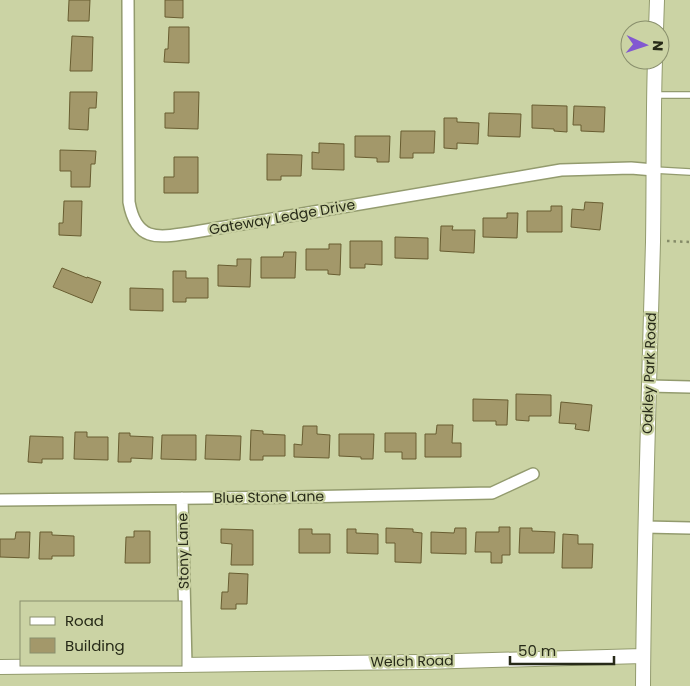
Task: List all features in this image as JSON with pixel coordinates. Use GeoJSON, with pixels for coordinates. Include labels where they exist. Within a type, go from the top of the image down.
{"type":"FeatureCollection","features":[{"type":"Feature","properties":{"kind":"street","name":"Gateway Ledge Drive"},"geometry":{"type":"LineString","coordinates":[[128,0],[129,202],[131,215],[139,227],[150,235],[164,237],[561,170],[631,168],[654,170]]}},
{"type":"Feature","properties":{"kind":"street"},"geometry":{"type":"LineString","coordinates":[[656,20],[657,0]]}},
{"type":"Feature","properties":{"kind":"street","name":"Oakley Park Road"},"geometry":{"type":"LineString","coordinates":[[643,686],[645,527],[653,241],[655,70]]}},
{"type":"Feature","properties":{"kind":"street"},"geometry":{"type":"LineString","coordinates":[[649,386],[690,387]]}},
{"type":"Feature","properties":{"kind":"street","name":"Blue Stone Lane"},"geometry":{"type":"LineString","coordinates":[[0,500],[297,497],[492,492],[533,474]]}},
{"type":"Feature","properties":{"kind":"street","name":"Stony Lane"},"geometry":{"type":"LineString","coordinates":[[182,498],[182,665]]}},
{"type":"Feature","properties":{"kind":"street"},"geometry":{"type":"LineString","coordinates":[[645,527],[690,528]]}},
{"type":"Feature","properties":{"kind":"street","name":"Welch Road"},"geometry":{"type":"LineString","coordinates":[[182,665],[421,662],[643,656]]}},
{"type":"Feature","properties":{"kind":"street","name":"Welch Road"},"geometry":{"type":"LineString","coordinates":[[0,667],[91,666]]}},
{"type":"Feature","properties":{"kind":"lane"},"geometry":{"type":"LineString","coordinates":[[654,94],[690,95]]}},
{"type":"Feature","properties":{"kind":"lane"},"geometry":{"type":"LineString","coordinates":[[654,170],[690,172]]}},
{"type":"Feature","properties":{"kind":"path"},"geometry":{"type":"LineString","coordinates":[[653,241],[690,242]]}},
{"type":"Feature","properties":{"kind":"building"},"geometry":{"type":"Polygon","coordinates":[[[69,0],[90,0],[89,21],[68,21],[69,0]]]}},
{"type":"Feature","properties":{"kind":"building"},"geometry":{"type":"Polygon","coordinates":[[[165,0],[183,0],[183,18],[165,17],[165,0]]]}},
{"type":"Feature","properties":{"kind":"building"},"geometry":{"type":"Polygon","coordinates":[[[169,27],[189,27],[189,63],[164,62],[165,49],[168,49],[169,27]]]}},
{"type":"Feature","properties":{"kind":"building"},"geometry":{"type":"Polygon","coordinates":[[[72,36],[93,37],[92,71],[70,71],[72,36]]]}},
{"type":"Feature","properties":{"kind":"building"},"geometry":{"type":"Polygon","coordinates":[[[70,92],[97,92],[96,108],[89,108],[88,130],[69,129],[70,92]]]}},
{"type":"Feature","properties":{"kind":"building"},"geometry":{"type":"Polygon","coordinates":[[[174,92],[199,92],[198,129],[165,128],[165,113],[174,113],[174,92]]]}},
{"type":"Feature","properties":{"kind":"building"},"geometry":{"type":"Polygon","coordinates":[[[532,105],[567,106],[567,132],[554,131],[554,129],[532,128],[532,105]]]}},
{"type":"Feature","properties":{"kind":"building"},"geometry":{"type":"Polygon","coordinates":[[[574,106],[605,107],[604,132],[581,131],[581,125],[573,125],[574,106]]]}},
{"type":"Feature","properties":{"kind":"building"},"geometry":{"type":"Polygon","coordinates":[[[489,113],[521,114],[520,137],[488,136],[489,113]]]}},
{"type":"Feature","properties":{"kind":"building"},"geometry":{"type":"Polygon","coordinates":[[[444,118],[457,118],[457,122],[479,123],[478,144],[457,143],[457,149],[444,148],[444,118]]]}},
{"type":"Feature","properties":{"kind":"building"},"geometry":{"type":"Polygon","coordinates":[[[401,131],[435,131],[434,153],[413,153],[413,158],[400,158],[401,131]]]}},
{"type":"Feature","properties":{"kind":"building"},"geometry":{"type":"Polygon","coordinates":[[[355,136],[390,136],[389,162],[377,162],[377,158],[355,157],[355,136]]]}},
{"type":"Feature","properties":{"kind":"building"},"geometry":{"type":"Polygon","coordinates":[[[319,143],[344,144],[344,170],[312,169],[312,152],[319,153],[319,143]]]}},
{"type":"Feature","properties":{"kind":"building"},"geometry":{"type":"Polygon","coordinates":[[[60,150],[96,151],[95,164],[91,164],[90,187],[71,187],[71,171],[60,171],[60,150]]]}},
{"type":"Feature","properties":{"kind":"building"},"geometry":{"type":"Polygon","coordinates":[[[267,154],[302,155],[301,176],[281,176],[281,180],[267,180],[267,154]]]}},
{"type":"Feature","properties":{"kind":"building"},"geometry":{"type":"Polygon","coordinates":[[[174,157],[198,157],[198,193],[164,193],[164,177],[174,177],[174,157]]]}},
{"type":"Feature","properties":{"kind":"building"},"geometry":{"type":"Polygon","coordinates":[[[64,201],[82,201],[81,236],[59,235],[59,223],[63,223],[64,201]]]}},
{"type":"Feature","properties":{"kind":"building"},"geometry":{"type":"Polygon","coordinates":[[[585,202],[603,203],[600,230],[571,227],[572,209],[584,210],[585,202]]]}},
{"type":"Feature","properties":{"kind":"building"},"geometry":{"type":"Polygon","coordinates":[[[551,206],[562,206],[562,232],[527,232],[527,211],[551,211],[551,206]]]}},
{"type":"Feature","properties":{"kind":"building"},"geometry":{"type":"Polygon","coordinates":[[[507,213],[518,213],[517,238],[483,237],[483,218],[507,218],[507,213]]]}},
{"type":"Feature","properties":{"kind":"building"},"geometry":{"type":"Polygon","coordinates":[[[441,226],[453,226],[452,230],[475,230],[474,253],[440,251],[441,226]]]}},
{"type":"Feature","properties":{"kind":"building"},"geometry":{"type":"Polygon","coordinates":[[[395,237],[428,238],[428,259],[395,258],[395,237]]]}},
{"type":"Feature","properties":{"kind":"building"},"geometry":{"type":"Polygon","coordinates":[[[350,241],[382,241],[382,265],[365,264],[365,268],[350,268],[350,241]]]}},
{"type":"Feature","properties":{"kind":"building"},"geometry":{"type":"Polygon","coordinates":[[[329,244],[341,244],[340,275],[328,274],[328,270],[306,270],[306,249],[329,249],[329,244]]]}},
{"type":"Feature","properties":{"kind":"building"},"geometry":{"type":"Polygon","coordinates":[[[284,252],[296,252],[295,278],[261,278],[261,257],[283,257],[284,252]]]}},
{"type":"Feature","properties":{"kind":"building"},"geometry":{"type":"Polygon","coordinates":[[[237,259],[251,259],[250,287],[218,286],[218,265],[237,266],[237,259]]]}},
{"type":"Feature","properties":{"kind":"building"},"geometry":{"type":"Polygon","coordinates":[[[62,268],[101,282],[92,303],[53,287],[62,268]]]}},
{"type":"Feature","properties":{"kind":"building"},"geometry":{"type":"Polygon","coordinates":[[[173,271],[186,271],[186,278],[208,278],[208,298],[186,298],[186,302],[173,302],[173,271]]]}},
{"type":"Feature","properties":{"kind":"building"},"geometry":{"type":"Polygon","coordinates":[[[130,288],[163,289],[163,311],[130,310],[130,288]]]}},
{"type":"Feature","properties":{"kind":"building"},"geometry":{"type":"Polygon","coordinates":[[[516,394],[551,395],[551,416],[529,416],[529,421],[516,420],[516,394]]]}},
{"type":"Feature","properties":{"kind":"building"},"geometry":{"type":"Polygon","coordinates":[[[473,399],[508,400],[507,425],[496,425],[496,421],[473,421],[473,399]]]}},
{"type":"Feature","properties":{"kind":"building"},"geometry":{"type":"Polygon","coordinates":[[[561,402],[592,405],[589,431],[575,429],[576,424],[559,423],[561,402]]]}},
{"type":"Feature","properties":{"kind":"building"},"geometry":{"type":"Polygon","coordinates":[[[437,425],[453,425],[452,443],[461,443],[461,457],[425,457],[425,434],[436,434],[437,425]]]}},
{"type":"Feature","properties":{"kind":"building"},"geometry":{"type":"Polygon","coordinates":[[[303,426],[317,426],[317,434],[330,435],[329,458],[294,457],[294,444],[302,445],[303,426]]]}},
{"type":"Feature","properties":{"kind":"building"},"geometry":{"type":"Polygon","coordinates":[[[251,430],[263,431],[263,434],[285,435],[285,456],[263,456],[263,460],[250,460],[251,430]]]}},
{"type":"Feature","properties":{"kind":"building"},"geometry":{"type":"Polygon","coordinates":[[[75,432],[87,432],[87,437],[108,437],[108,460],[74,459],[75,432]]]}},
{"type":"Feature","properties":{"kind":"building"},"geometry":{"type":"Polygon","coordinates":[[[119,433],[130,433],[130,436],[153,437],[152,459],[131,458],[131,462],[118,462],[119,433]]]}},
{"type":"Feature","properties":{"kind":"building"},"geometry":{"type":"Polygon","coordinates":[[[385,433],[416,433],[416,459],[402,459],[402,452],[385,452],[385,433]]]}},
{"type":"Feature","properties":{"kind":"building"},"geometry":{"type":"Polygon","coordinates":[[[339,434],[374,434],[373,459],[339,456],[339,434]]]}},
{"type":"Feature","properties":{"kind":"building"},"geometry":{"type":"Polygon","coordinates":[[[162,435],[196,435],[196,460],[161,459],[162,435]]]}},
{"type":"Feature","properties":{"kind":"building"},"geometry":{"type":"Polygon","coordinates":[[[206,435],[241,436],[240,460],[205,459],[206,435]]]}},
{"type":"Feature","properties":{"kind":"building"},"geometry":{"type":"Polygon","coordinates":[[[30,436],[63,437],[63,459],[42,459],[42,463],[28,462],[30,436]]]}},
{"type":"Feature","properties":{"kind":"building"},"geometry":{"type":"Polygon","coordinates":[[[499,527],[510,527],[510,555],[502,555],[502,563],[491,563],[491,552],[475,552],[476,532],[499,532],[499,527]]]}},
{"type":"Feature","properties":{"kind":"building"},"geometry":{"type":"Polygon","coordinates":[[[386,528],[413,529],[413,532],[422,533],[421,563],[395,562],[395,543],[386,543],[386,528]]]}},
{"type":"Feature","properties":{"kind":"building"},"geometry":{"type":"Polygon","coordinates":[[[455,528],[466,528],[466,554],[431,553],[431,532],[454,533],[455,528]]]}},
{"type":"Feature","properties":{"kind":"building"},"geometry":{"type":"Polygon","coordinates":[[[520,528],[532,528],[532,531],[555,532],[554,553],[519,553],[520,528]]]}},
{"type":"Feature","properties":{"kind":"building"},"geometry":{"type":"Polygon","coordinates":[[[221,529],[253,530],[253,565],[231,565],[232,544],[221,543],[221,529]]]}},
{"type":"Feature","properties":{"kind":"building"},"geometry":{"type":"Polygon","coordinates":[[[299,529],[312,529],[312,534],[330,534],[330,553],[299,553],[299,529]]]}},
{"type":"Feature","properties":{"kind":"building"},"geometry":{"type":"Polygon","coordinates":[[[347,529],[356,529],[356,533],[378,534],[378,554],[347,553],[347,529]]]}},
{"type":"Feature","properties":{"kind":"building"},"geometry":{"type":"Polygon","coordinates":[[[134,531],[150,531],[150,563],[125,563],[126,537],[134,537],[134,531]]]}},
{"type":"Feature","properties":{"kind":"building"},"geometry":{"type":"Polygon","coordinates":[[[16,532],[30,532],[29,558],[0,557],[0,539],[15,539],[16,532]]]}},
{"type":"Feature","properties":{"kind":"building"},"geometry":{"type":"Polygon","coordinates":[[[40,532],[52,532],[52,535],[74,536],[74,556],[52,556],[52,559],[39,559],[40,532]]]}},
{"type":"Feature","properties":{"kind":"building"},"geometry":{"type":"Polygon","coordinates":[[[563,534],[578,535],[578,544],[593,544],[592,568],[562,568],[563,534]]]}},
{"type":"Feature","properties":{"kind":"building"},"geometry":{"type":"Polygon","coordinates":[[[229,573],[248,574],[247,604],[236,604],[236,609],[221,609],[222,592],[228,592],[229,573]]]}}]}
